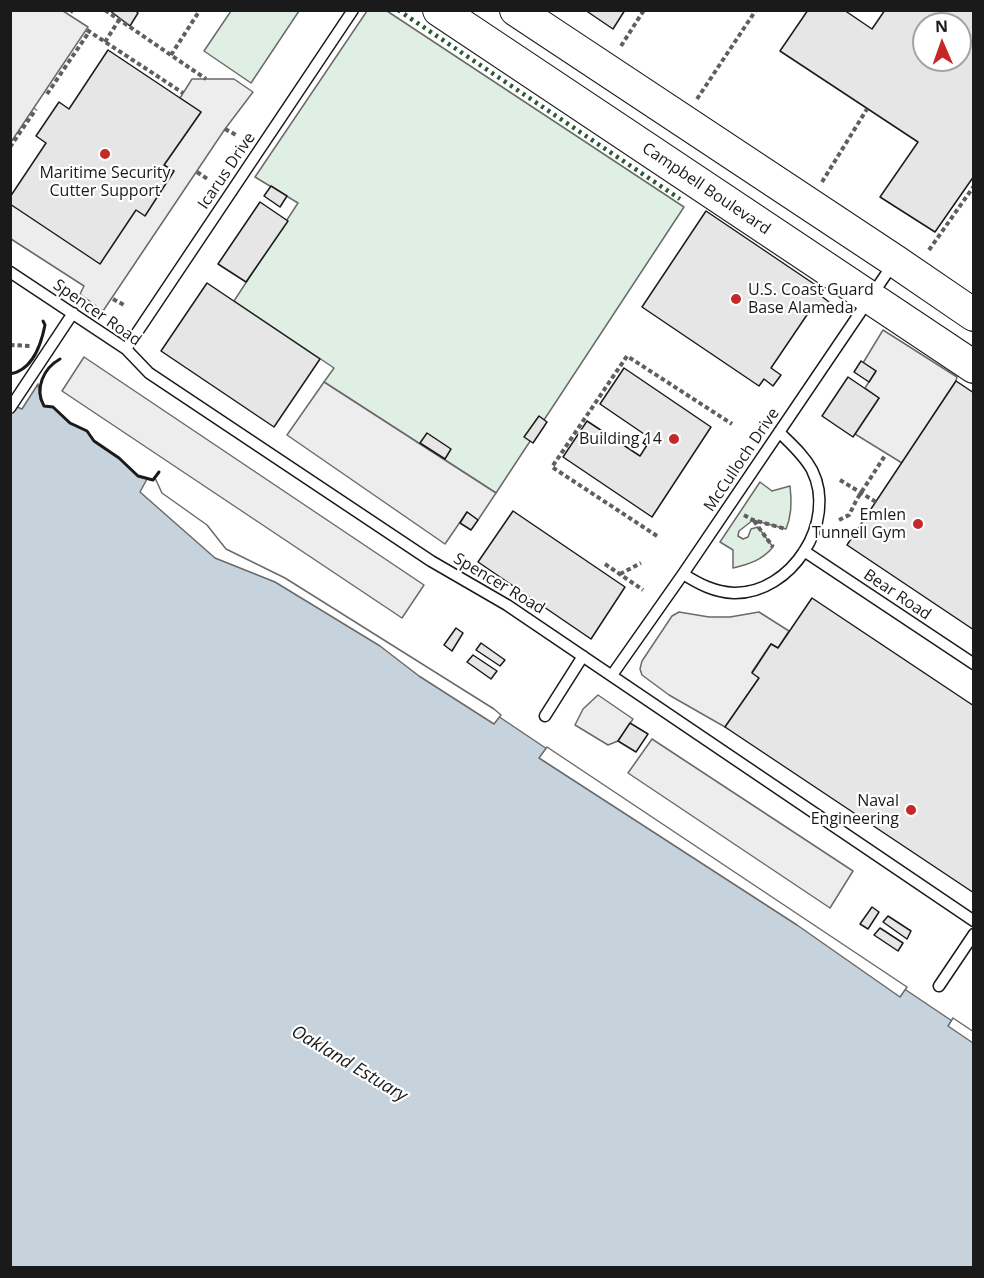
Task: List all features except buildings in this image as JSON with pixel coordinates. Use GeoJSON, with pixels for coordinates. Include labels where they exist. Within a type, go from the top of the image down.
{"type":"FeatureCollection","features":[{"type":"Feature","properties":{"kind":"street","name":"Campbell Boulevard"},"geometry":{"type":"LineString","coordinates":[[439,10],[974,367]]}},
{"type":"Feature","properties":{"kind":"street"},"geometry":{"type":"LineString","coordinates":[[516,10],[910,258],[974,315]]}},
{"type":"Feature","properties":{"kind":"lane","name":"Icarus Drive"},"geometry":{"type":"LineString","coordinates":[[126,349],[353,10]]}},
{"type":"Feature","properties":{"kind":"lane","name":"McCulloch Drive"},"geometry":{"type":"LineString","coordinates":[[612,675],[870,298],[910,258]]}},
{"type":"Feature","properties":{"kind":"lane","name":"Spencer Road"},"geometry":{"type":"LineString","coordinates":[[10,272],[126,349],[159,380],[431,561],[507,605],[974,921]]}},
{"type":"Feature","properties":{"kind":"lane"},"geometry":{"type":"LineString","coordinates":[[10,408],[73,313]]}},
{"type":"Feature","properties":{"kind":"lane"},"geometry":{"type":"LineString","coordinates":[[683,574],[705,588],[734,593],[762,588],[786,574],[804,552],[816,526],[819,500],[813,472],[800,452],[779,432]]}},
{"type":"Feature","properties":{"kind":"lane","name":"Bear Road"},"geometry":{"type":"LineString","coordinates":[[804,552],[974,664]]}},
{"type":"Feature","properties":{"kind":"lane"},"geometry":{"type":"LineString","coordinates":[[545,716],[583,656]]}},
{"type":"Feature","properties":{"kind":"lane"},"geometry":{"type":"LineString","coordinates":[[939,986],[974,934]]}},
{"type":"Feature","properties":{"kind":"path"},"geometry":{"type":"LineString","coordinates":[[105,10],[207,79]]}},
{"type":"Feature","properties":{"kind":"path"},"geometry":{"type":"LineString","coordinates":[[171,55],[200,10]]}},
{"type":"Feature","properties":{"kind":"path"},"geometry":{"type":"LineString","coordinates":[[694,102],[756,10]]}},
{"type":"Feature","properties":{"kind":"path"},"geometry":{"type":"LineString","coordinates":[[617,52],[641,12]]}},
{"type":"Feature","properties":{"kind":"path"},"geometry":{"type":"LineString","coordinates":[[105,42],[119,20]]}},
{"type":"Feature","properties":{"kind":"path"},"geometry":{"type":"LineString","coordinates":[[46,94],[88,31],[183,93]]}},
{"type":"Feature","properties":{"kind":"path"},"geometry":{"type":"LineString","coordinates":[[10,147],[36,109]]}},
{"type":"Feature","properties":{"kind":"path"},"geometry":{"type":"LineString","coordinates":[[820,185],[867,109]]}},
{"type":"Feature","properties":{"kind":"path"},"geometry":{"type":"LineString","coordinates":[[225,129],[238,136]]}},
{"type":"Feature","properties":{"kind":"path"},"geometry":{"type":"LineString","coordinates":[[197,172],[209,180]]}},
{"type":"Feature","properties":{"kind":"path"},"geometry":{"type":"LineString","coordinates":[[910,258],[974,186]]}},
{"type":"Feature","properties":{"kind":"path"},"geometry":{"type":"LineString","coordinates":[[113,299],[124,305]]}},
{"type":"Feature","properties":{"kind":"path"},"geometry":{"type":"LineString","coordinates":[[657,536],[552,467],[627,356],[732,424]]}},
{"type":"Feature","properties":{"kind":"path"},"geometry":{"type":"LineString","coordinates":[[839,520],[849,515],[886,454]]}},
{"type":"Feature","properties":{"kind":"path"},"geometry":{"type":"LineString","coordinates":[[840,480],[876,502]]}},
{"type":"Feature","properties":{"kind":"path"},"geometry":{"type":"LineString","coordinates":[[773,547],[753,520],[786,529]]}},
{"type":"Feature","properties":{"kind":"path"},"geometry":{"type":"LineString","coordinates":[[620,574],[641,563]]}},
{"type":"Feature","properties":{"kind":"path"},"geometry":{"type":"LineString","coordinates":[[605,564],[643,590]]}},
{"type":"Feature","properties":{"kind":"green space"},"geometry":{"type":"Polygon","coordinates":[[[231,11],[299,11],[251,83],[204,51],[231,11]]]}},
{"type":"Feature","properties":{"kind":"green space"},"geometry":{"type":"Polygon","coordinates":[[[367,11],[387,11],[684,207],[496,493],[324,382],[334,368],[234,301],[298,203],[255,177],[367,11]]]}},
{"type":"Feature","properties":{"kind":"green space"},"geometry":{"type":"Polygon","coordinates":[[[760,482],[772,491],[790,486],[791,508],[788,524],[786,529],[753,520],[739,531],[738,536],[743,539],[748,537],[751,529],[758,527],[773,547],[755,561],[733,568],[733,550],[720,542],[760,482]]]}},
{"type":"Feature","properties":{"kind":"shaded area"},"geometry":{"type":"Polygon","coordinates":[[[11,10],[63,11],[88,27],[11,142],[11,10]]]}},
{"type":"Feature","properties":{"kind":"shaded area"},"geometry":{"type":"Polygon","coordinates":[[[192,79],[234,79],[253,92],[225,129],[103,311],[80,294],[84,286],[11,239],[10,204],[164,165],[201,112],[180,98],[192,79]]]}},
{"type":"Feature","properties":{"kind":"shaded area"},"geometry":{"type":"Polygon","coordinates":[[[883,330],[957,377],[902,463],[855,434],[879,398],[865,388],[876,371],[863,363],[883,330]]]}},
{"type":"Feature","properties":{"kind":"shaded area"},"geometry":{"type":"Polygon","coordinates":[[[84,357],[424,585],[402,618],[62,391],[84,357]]]}},
{"type":"Feature","properties":{"kind":"shaded area"},"geometry":{"type":"Polygon","coordinates":[[[324,382],[496,493],[478,520],[467,512],[445,544],[287,435],[324,382]]]}},
{"type":"Feature","properties":{"kind":"shaded area"},"geometry":{"type":"Polygon","coordinates":[[[679,612],[709,617],[730,617],[759,612],[789,631],[778,648],[771,644],[752,672],[759,678],[725,727],[669,695],[642,675],[640,669],[642,661],[672,616],[679,612]]]}},
{"type":"Feature","properties":{"kind":"shaded area"},"geometry":{"type":"Polygon","coordinates":[[[598,695],[633,719],[618,741],[608,745],[575,725],[583,709],[598,695]]]}},
{"type":"Feature","properties":{"kind":"shaded area"},"geometry":{"type":"Polygon","coordinates":[[[652,739],[853,871],[830,908],[628,773],[652,739]]]}},
{"type":"Feature","properties":{"kind":"water","name":"Oakland Estuary"},"geometry":{"type":"Polygon","coordinates":[[[38,384],[40,399],[44,406],[53,407],[69,423],[87,431],[94,441],[119,458],[138,476],[153,480],[159,495],[224,552],[284,580],[492,712],[973,1035],[973,1267],[11,1267],[10,404],[22,409],[38,384]]]}},
{"type":"Feature","properties":{"kind":"pier"},"geometry":{"type":"Polygon","coordinates":[[[155,478],[162,493],[207,525],[226,549],[285,578],[501,715],[494,724],[419,676],[380,646],[275,582],[215,558],[140,492],[147,479],[155,478]]]}},
{"type":"Feature","properties":{"kind":"pier"},"geometry":{"type":"Polygon","coordinates":[[[547,747],[907,987],[900,997],[797,925],[539,758],[547,747]]]}},
{"type":"Feature","properties":{"kind":"pier"},"geometry":{"type":"Polygon","coordinates":[[[953,1018],[974,1032],[973,1043],[948,1026],[953,1018]]]}},
{"type":"Feature","properties":{"kind":"hedge"},"geometry":{"type":"LineString","coordinates":[[71,10],[75,13]]}},
{"type":"Feature","properties":{"kind":"hedge"},"geometry":{"type":"LineString","coordinates":[[398,10],[680,199]]}},
{"type":"Feature","properties":{"kind":"wall"},"geometry":{"type":"LineString","coordinates":[[10,374],[25,367],[35,356],[45,325],[43,321]]}},
{"type":"Feature","properties":{"kind":"wall"},"geometry":{"type":"LineString","coordinates":[[60,359],[49,368],[42,379],[40,392],[44,406],[53,407],[70,423],[87,431],[94,441],[119,458],[138,476],[153,480],[159,472]]}},
{"type":"Feature","properties":{"kind":"place","name":"Maritime Security Cutter Support"},"geometry":{"type":"Point","coordinates":[105,154]}},
{"type":"Feature","properties":{"kind":"place","name":"U.S. Coast Guard Base Alameda"},"geometry":{"type":"Point","coordinates":[736,299]}},
{"type":"Feature","properties":{"kind":"place","name":"Building 14"},"geometry":{"type":"Point","coordinates":[674,439]}},
{"type":"Feature","properties":{"kind":"place","name":"Emlen Tunnell Gym"},"geometry":{"type":"Point","coordinates":[918,524]}},
{"type":"Feature","properties":{"kind":"place","name":"Naval Engineering"},"geometry":{"type":"Point","coordinates":[911,810]}}]}
